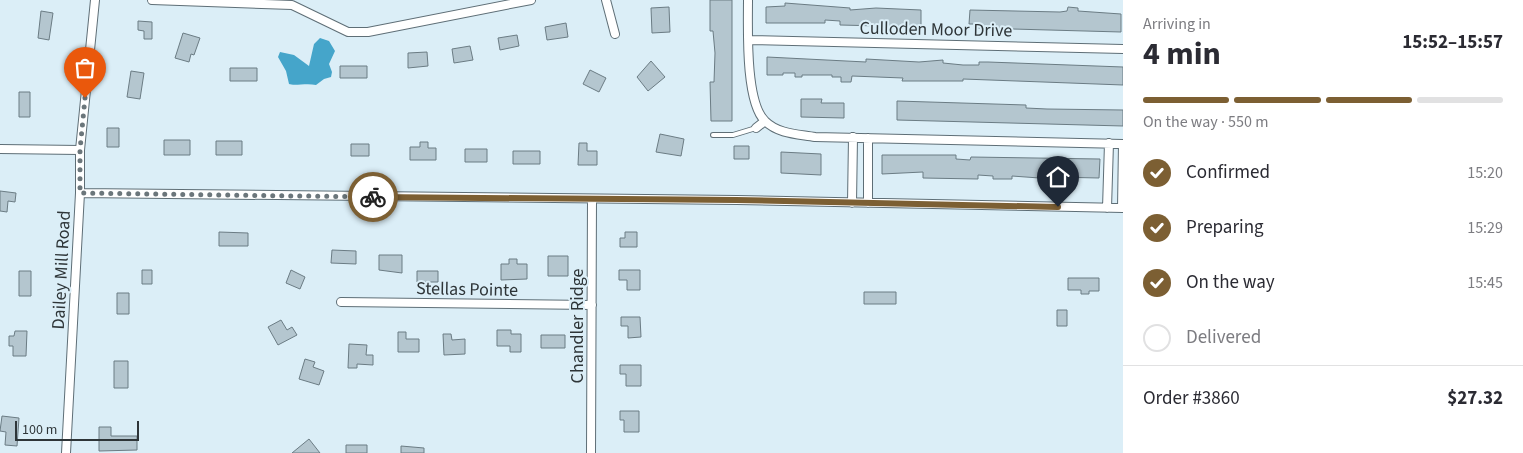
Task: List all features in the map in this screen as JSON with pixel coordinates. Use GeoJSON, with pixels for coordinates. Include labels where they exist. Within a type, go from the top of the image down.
{"type":"FeatureCollection","features":[{"type":"Feature","properties":{"kind":"street","name":"Dailey Mill Road"},"geometry":{"type":"LineString","coordinates":[[66,453],[80,193],[80,150],[95,0]]}},
{"type":"Feature","properties":{"kind":"street"},"geometry":{"type":"LineString","coordinates":[[152,0],[191,3],[292,5],[348,32],[368,32],[531,0]]}},
{"type":"Feature","properties":{"kind":"street"},"geometry":{"type":"LineString","coordinates":[[606,0],[615,34]]}},
{"type":"Feature","properties":{"kind":"street"},"geometry":{"type":"LineString","coordinates":[[80,193],[1123,208],[1123,144],[816,137],[784,133],[765,121],[757,110],[750,83],[748,0]]}},
{"type":"Feature","properties":{"kind":"street","name":"Culloden Moor Drive"},"geometry":{"type":"LineString","coordinates":[[749,40],[1123,49]]}},
{"type":"Feature","properties":{"kind":"street"},"geometry":{"type":"LineString","coordinates":[[756,128],[765,121]]}},
{"type":"Feature","properties":{"kind":"street"},"geometry":{"type":"LineString","coordinates":[[852,203],[853,137]]}},
{"type":"Feature","properties":{"kind":"street"},"geometry":{"type":"LineString","coordinates":[[868,138],[868,203]]}},
{"type":"Feature","properties":{"kind":"street"},"geometry":{"type":"LineString","coordinates":[[1107,208],[1109,143]]}},
{"type":"Feature","properties":{"kind":"street"},"geometry":{"type":"LineString","coordinates":[[0,149],[80,150]]}},
{"type":"Feature","properties":{"kind":"street","name":"Chandler Ridge"},"geometry":{"type":"LineString","coordinates":[[591,453],[592,199]]}},
{"type":"Feature","properties":{"kind":"street","name":"Stellas Pointe"},"geometry":{"type":"LineString","coordinates":[[341,302],[592,305]]}},
{"type":"Feature","properties":{"kind":"lane"},"geometry":{"type":"LineString","coordinates":[[712,135],[733,134],[756,128]]}},
{"type":"Feature","properties":{"kind":"water"},"geometry":{"type":"Polygon","coordinates":[[[320,38],[329,41],[335,51],[329,64],[332,72],[331,77],[324,79],[316,85],[289,84],[286,71],[278,57],[280,52],[294,55],[309,66],[314,44],[320,38]]]}},
{"type":"Feature","properties":{"kind":"building"},"geometry":{"type":"Polygon","coordinates":[[[710,0],[732,0],[732,121],[711,121],[710,82],[714,82],[715,53],[713,31],[710,31],[710,0]]]}},
{"type":"Feature","properties":{"kind":"building"},"geometry":{"type":"Polygon","coordinates":[[[785,3],[850,8],[850,10],[876,8],[921,10],[921,27],[840,25],[840,21],[825,20],[825,23],[766,23],[766,7],[785,6],[785,3]]]}},
{"type":"Feature","properties":{"kind":"building"},"geometry":{"type":"Polygon","coordinates":[[[669,7],[670,32],[652,33],[651,8],[669,7]]]}},
{"type":"Feature","properties":{"kind":"building"},"geometry":{"type":"Polygon","coordinates":[[[1068,7],[1078,8],[1078,11],[1121,14],[1121,32],[976,28],[976,24],[969,24],[970,10],[1060,12],[1067,11],[1068,7]]]}},
{"type":"Feature","properties":{"kind":"building"},"geometry":{"type":"Polygon","coordinates":[[[41,11],[53,13],[49,40],[38,38],[41,11]]]}},
{"type":"Feature","properties":{"kind":"building"},"geometry":{"type":"Polygon","coordinates":[[[138,21],[152,22],[152,39],[144,39],[144,31],[138,30],[138,21]]]}},
{"type":"Feature","properties":{"kind":"building"},"geometry":{"type":"Polygon","coordinates":[[[566,23],[568,37],[547,40],[545,27],[566,23]]]}},
{"type":"Feature","properties":{"kind":"building"},"geometry":{"type":"Polygon","coordinates":[[[183,33],[200,38],[194,55],[191,54],[189,62],[175,58],[183,33]]]}},
{"type":"Feature","properties":{"kind":"building"},"geometry":{"type":"Polygon","coordinates":[[[517,35],[519,46],[500,50],[498,38],[517,35]]]}},
{"type":"Feature","properties":{"kind":"building"},"geometry":{"type":"Polygon","coordinates":[[[470,46],[473,60],[454,63],[452,49],[470,46]]]}},
{"type":"Feature","properties":{"kind":"building"},"geometry":{"type":"Polygon","coordinates":[[[427,52],[428,66],[408,68],[408,53],[427,52]]]}},
{"type":"Feature","properties":{"kind":"building"},"geometry":{"type":"Polygon","coordinates":[[[767,57],[866,62],[866,59],[919,62],[943,60],[943,63],[963,65],[979,65],[979,62],[988,62],[1123,67],[1123,85],[963,79],[963,81],[902,81],[903,78],[852,76],[851,82],[841,82],[841,77],[832,77],[832,75],[802,75],[802,77],[795,77],[795,73],[783,73],[783,75],[767,75],[767,57]]]}},
{"type":"Feature","properties":{"kind":"building"},"geometry":{"type":"Polygon","coordinates":[[[651,61],[665,77],[648,91],[637,77],[651,61]]]}},
{"type":"Feature","properties":{"kind":"building"},"geometry":{"type":"Polygon","coordinates":[[[340,66],[367,66],[367,78],[340,78],[340,66]]]}},
{"type":"Feature","properties":{"kind":"building"},"geometry":{"type":"Polygon","coordinates":[[[230,68],[257,68],[257,81],[230,81],[230,68]]]}},
{"type":"Feature","properties":{"kind":"building"},"geometry":{"type":"Polygon","coordinates":[[[590,70],[606,78],[599,92],[583,84],[590,70]]]}},
{"type":"Feature","properties":{"kind":"building"},"geometry":{"type":"Polygon","coordinates":[[[131,71],[144,73],[140,99],[127,97],[131,71]]]}},
{"type":"Feature","properties":{"kind":"building"},"geometry":{"type":"Polygon","coordinates":[[[19,92],[30,92],[30,117],[19,117],[19,92]]]}},
{"type":"Feature","properties":{"kind":"building"},"geometry":{"type":"Polygon","coordinates":[[[801,99],[822,99],[821,103],[844,103],[844,118],[801,117],[801,99]]]}},
{"type":"Feature","properties":{"kind":"building"},"geometry":{"type":"Polygon","coordinates":[[[897,101],[1026,105],[1026,108],[1047,109],[1123,110],[1123,126],[897,120],[897,101]]]}},
{"type":"Feature","properties":{"kind":"building"},"geometry":{"type":"Polygon","coordinates":[[[107,128],[119,128],[119,147],[107,147],[107,128]]]}},
{"type":"Feature","properties":{"kind":"building"},"geometry":{"type":"Polygon","coordinates":[[[660,134],[684,139],[681,156],[656,152],[660,134]]]}},
{"type":"Feature","properties":{"kind":"building"},"geometry":{"type":"Polygon","coordinates":[[[164,140],[190,140],[190,155],[164,155],[164,140]]]}},
{"type":"Feature","properties":{"kind":"building"},"geometry":{"type":"Polygon","coordinates":[[[216,141],[242,141],[242,155],[216,155],[216,141]]]}},
{"type":"Feature","properties":{"kind":"building"},"geometry":{"type":"Polygon","coordinates":[[[420,142],[428,142],[428,148],[436,148],[436,160],[410,160],[410,147],[420,147],[420,142]]]}},
{"type":"Feature","properties":{"kind":"building"},"geometry":{"type":"Polygon","coordinates":[[[579,143],[587,143],[587,151],[597,151],[597,165],[578,165],[579,143]]]}},
{"type":"Feature","properties":{"kind":"building"},"geometry":{"type":"Polygon","coordinates":[[[351,144],[369,144],[369,156],[351,156],[351,144]]]}},
{"type":"Feature","properties":{"kind":"building"},"geometry":{"type":"Polygon","coordinates":[[[734,146],[749,146],[749,159],[734,159],[734,146]]]}},
{"type":"Feature","properties":{"kind":"building"},"geometry":{"type":"Polygon","coordinates":[[[465,149],[487,149],[487,162],[465,162],[465,149]]]}},
{"type":"Feature","properties":{"kind":"building"},"geometry":{"type":"Polygon","coordinates":[[[513,151],[540,151],[540,164],[513,164],[513,151]]]}},
{"type":"Feature","properties":{"kind":"building"},"geometry":{"type":"Polygon","coordinates":[[[781,152],[821,154],[821,175],[781,173],[781,152]]]}},
{"type":"Feature","properties":{"kind":"building"},"geometry":{"type":"Polygon","coordinates":[[[882,155],[956,155],[956,159],[970,160],[971,157],[1100,159],[1099,178],[1053,177],[1053,179],[1012,176],[1012,179],[993,179],[993,176],[978,175],[978,179],[923,178],[923,172],[882,174],[882,155]]]}},
{"type":"Feature","properties":{"kind":"building"},"geometry":{"type":"Polygon","coordinates":[[[0,191],[16,193],[15,202],[8,201],[7,212],[0,211],[0,191]]]}},
{"type":"Feature","properties":{"kind":"building"},"geometry":{"type":"Polygon","coordinates":[[[219,232],[248,233],[248,246],[219,246],[219,232]]]}},
{"type":"Feature","properties":{"kind":"building"},"geometry":{"type":"Polygon","coordinates":[[[625,232],[637,232],[637,247],[620,247],[620,238],[625,238],[625,232]]]}},
{"type":"Feature","properties":{"kind":"building"},"geometry":{"type":"Polygon","coordinates":[[[332,250],[356,251],[356,264],[331,263],[332,250]]]}},
{"type":"Feature","properties":{"kind":"building"},"geometry":{"type":"Polygon","coordinates":[[[379,255],[402,255],[402,273],[379,270],[379,255]]]}},
{"type":"Feature","properties":{"kind":"building"},"geometry":{"type":"Polygon","coordinates":[[[548,256],[568,256],[568,276],[548,276],[548,256]]]}},
{"type":"Feature","properties":{"kind":"building"},"geometry":{"type":"Polygon","coordinates":[[[509,259],[517,259],[517,264],[527,264],[527,279],[501,280],[501,264],[509,264],[509,259]]]}},
{"type":"Feature","properties":{"kind":"building"},"geometry":{"type":"Polygon","coordinates":[[[142,270],[152,270],[152,284],[142,284],[142,270]]]}},
{"type":"Feature","properties":{"kind":"building"},"geometry":{"type":"Polygon","coordinates":[[[291,270],[305,277],[300,289],[286,283],[291,270]]]}},
{"type":"Feature","properties":{"kind":"building"},"geometry":{"type":"Polygon","coordinates":[[[619,270],[640,270],[640,290],[627,290],[627,280],[619,280],[619,270]]]}},
{"type":"Feature","properties":{"kind":"building"},"geometry":{"type":"Polygon","coordinates":[[[19,271],[31,271],[31,296],[19,296],[19,271]]]}},
{"type":"Feature","properties":{"kind":"building"},"geometry":{"type":"Polygon","coordinates":[[[417,271],[438,271],[438,282],[417,282],[417,271]]]}},
{"type":"Feature","properties":{"kind":"building"},"geometry":{"type":"Polygon","coordinates":[[[1068,278],[1099,278],[1099,291],[1089,291],[1089,294],[1081,294],[1081,290],[1068,290],[1068,278]]]}},
{"type":"Feature","properties":{"kind":"building"},"geometry":{"type":"Polygon","coordinates":[[[864,292],[896,292],[896,304],[864,304],[864,292]]]}},
{"type":"Feature","properties":{"kind":"building"},"geometry":{"type":"Polygon","coordinates":[[[117,293],[129,293],[129,314],[117,314],[117,293]]]}},
{"type":"Feature","properties":{"kind":"building"},"geometry":{"type":"Polygon","coordinates":[[[1057,310],[1067,310],[1067,326],[1057,326],[1057,310]]]}},
{"type":"Feature","properties":{"kind":"building"},"geometry":{"type":"Polygon","coordinates":[[[621,317],[640,317],[641,337],[628,338],[628,326],[621,326],[621,317]]]}},
{"type":"Feature","properties":{"kind":"building"},"geometry":{"type":"Polygon","coordinates":[[[281,320],[287,330],[292,327],[297,335],[278,345],[268,327],[281,320]]]}},
{"type":"Feature","properties":{"kind":"building"},"geometry":{"type":"Polygon","coordinates":[[[497,330],[511,330],[511,334],[521,334],[521,352],[510,352],[510,346],[497,346],[497,330]]]}},
{"type":"Feature","properties":{"kind":"building"},"geometry":{"type":"Polygon","coordinates":[[[15,331],[27,331],[26,356],[13,356],[13,346],[9,346],[9,336],[14,336],[15,331]]]}},
{"type":"Feature","properties":{"kind":"building"},"geometry":{"type":"Polygon","coordinates":[[[398,332],[406,332],[406,339],[419,339],[419,352],[398,352],[398,332]]]}},
{"type":"Feature","properties":{"kind":"building"},"geometry":{"type":"Polygon","coordinates":[[[443,334],[451,334],[452,340],[465,339],[465,354],[444,355],[443,334]]]}},
{"type":"Feature","properties":{"kind":"building"},"geometry":{"type":"Polygon","coordinates":[[[541,335],[565,335],[565,348],[541,348],[541,335]]]}},
{"type":"Feature","properties":{"kind":"building"},"geometry":{"type":"Polygon","coordinates":[[[349,344],[367,345],[366,355],[373,355],[373,365],[357,364],[357,368],[348,368],[349,344]]]}},
{"type":"Feature","properties":{"kind":"building"},"geometry":{"type":"Polygon","coordinates":[[[305,359],[315,362],[313,367],[324,371],[319,385],[299,379],[305,359]]]}},
{"type":"Feature","properties":{"kind":"building"},"geometry":{"type":"Polygon","coordinates":[[[114,361],[128,361],[128,388],[114,388],[114,361]]]}},
{"type":"Feature","properties":{"kind":"building"},"geometry":{"type":"Polygon","coordinates":[[[620,365],[641,365],[641,386],[626,386],[626,374],[620,374],[620,365]]]}},
{"type":"Feature","properties":{"kind":"building"},"geometry":{"type":"Polygon","coordinates":[[[620,411],[639,411],[639,432],[624,432],[624,420],[620,420],[620,411]]]}},
{"type":"Feature","properties":{"kind":"building"},"geometry":{"type":"Polygon","coordinates":[[[2,416],[19,418],[17,446],[5,445],[6,432],[0,431],[2,416]]]}},
{"type":"Feature","properties":{"kind":"building"},"geometry":{"type":"Polygon","coordinates":[[[99,427],[111,427],[111,436],[137,436],[137,450],[99,451],[99,427]]]}},
{"type":"Feature","properties":{"kind":"building"},"geometry":{"type":"Polygon","coordinates":[[[309,439],[320,453],[292,453],[309,439]]]}},
{"type":"Feature","properties":{"kind":"building"},"geometry":{"type":"Polygon","coordinates":[[[346,445],[367,445],[367,453],[346,453],[346,445]]]}},
{"type":"Feature","properties":{"kind":"building"},"geometry":{"type":"Polygon","coordinates":[[[401,446],[424,448],[424,453],[401,453],[401,446]]]}},
{"type":"Feature","properties":{"kind":"way so far"},"geometry":{"type":"LineString","coordinates":[[85,98],[80,150],[80,193],[373,197]]}},
{"type":"Feature","properties":{"kind":"route"},"geometry":{"type":"LineString","coordinates":[[373,197],[736,200],[1058,207]]}}]}
